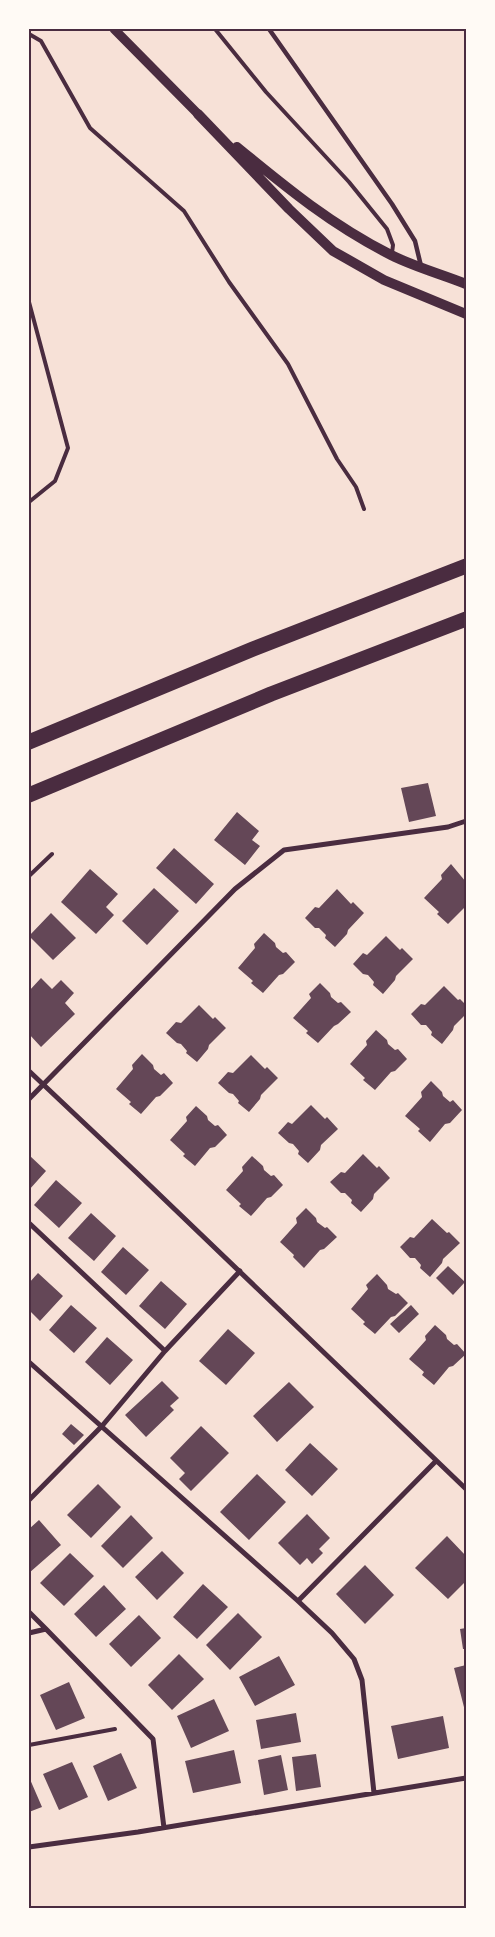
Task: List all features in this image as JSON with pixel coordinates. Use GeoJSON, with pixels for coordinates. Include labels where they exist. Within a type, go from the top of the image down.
{"type":"FeatureCollection","features":[{"type":"Feature","properties":{"kind":"highway"},"geometry":{"type":"LineString","coordinates":[[29,742],[253,649],[466,566]]}},
{"type":"Feature","properties":{"kind":"highway"},"geometry":{"type":"LineString","coordinates":[[29,795],[271,694],[466,619]]}},
{"type":"Feature","properties":{"kind":"main road"},"geometry":{"type":"LineString","coordinates":[[198,114],[301,200],[337,225],[392,255],[466,284]]}},
{"type":"Feature","properties":{"kind":"main road"},"geometry":{"type":"LineString","coordinates":[[198,114],[289,209],[333,250],[384,280],[466,314]]}},
{"type":"Feature","properties":{"kind":"street"},"geometry":{"type":"LineString","coordinates":[[114,29],[198,114]]}},
{"type":"Feature","properties":{"kind":"street"},"geometry":{"type":"LineString","coordinates":[[269,29],[392,204],[414,241],[422,267]]}},
{"type":"Feature","properties":{"kind":"street"},"geometry":{"type":"LineString","coordinates":[[29,1099],[235,889],[284,850],[448,827],[466,821]]}},
{"type":"Feature","properties":{"kind":"street"},"geometry":{"type":"LineString","coordinates":[[29,1071],[240,1271],[466,1490]]}},
{"type":"Feature","properties":{"kind":"street"},"geometry":{"type":"LineString","coordinates":[[29,1223],[165,1351]]}},
{"type":"Feature","properties":{"kind":"street"},"geometry":{"type":"LineString","coordinates":[[29,1500],[102,1426],[165,1351],[240,1271]]}},
{"type":"Feature","properties":{"kind":"street"},"geometry":{"type":"LineString","coordinates":[[30,1365],[102,1426],[298,1601],[332,1633],[354,1659],[362,1680],[374,1793]]}},
{"type":"Feature","properties":{"kind":"street"},"geometry":{"type":"LineString","coordinates":[[298,1601],[436,1460]]}},
{"type":"Feature","properties":{"kind":"street"},"geometry":{"type":"LineString","coordinates":[[29,1612],[153,1739],[164,1828]]}},
{"type":"Feature","properties":{"kind":"street"},"geometry":{"type":"LineString","coordinates":[[29,1633],[46,1629]]}},
{"type":"Feature","properties":{"kind":"street"},"geometry":{"type":"LineString","coordinates":[[29,1847],[164,1828],[466,1778]]}},
{"type":"Feature","properties":{"kind":"lane"},"geometry":{"type":"LineString","coordinates":[[215,29],[266,92],[349,182],[387,228],[393,245],[392,255]]}},
{"type":"Feature","properties":{"kind":"lane"},"geometry":{"type":"LineString","coordinates":[[29,34],[41,41],[90,128],[184,211],[229,282],[288,364],[337,459],[356,487],[364,508]]}},
{"type":"Feature","properties":{"kind":"lane"},"geometry":{"type":"LineString","coordinates":[[29,302],[68,448],[54,481],[29,502]]}},
{"type":"Feature","properties":{"kind":"lane"},"geometry":{"type":"LineString","coordinates":[[29,876],[52,854]]}},
{"type":"Feature","properties":{"kind":"lane"},"geometry":{"type":"LineString","coordinates":[[29,1745],[115,1729]]}},
{"type":"Feature","properties":{"kind":"building"},"geometry":{"type":"Polygon","coordinates":[[[428,783],[436,816],[409,822],[401,788],[428,783]]]}},
{"type":"Feature","properties":{"kind":"building"},"geometry":{"type":"Polygon","coordinates":[[[237,812],[259,831],[252,840],[260,846],[245,865],[214,840],[237,812]]]}},
{"type":"Feature","properties":{"kind":"building"},"geometry":{"type":"Polygon","coordinates":[[[174,848],[214,884],[196,904],[156,868],[174,848]]]}},
{"type":"Feature","properties":{"kind":"building"},"geometry":{"type":"Polygon","coordinates":[[[451,864],[466,882],[466,906],[448,924],[437,914],[439,912],[424,898],[442,879],[441,875],[451,864]]]}},
{"type":"Feature","properties":{"kind":"building"},"geometry":{"type":"Polygon","coordinates":[[[90,869],[118,894],[106,907],[114,915],[96,934],[61,902],[90,869]]]}},
{"type":"Feature","properties":{"kind":"building"},"geometry":{"type":"Polygon","coordinates":[[[154,888],[179,911],[147,945],[122,921],[154,888]]]}},
{"type":"Feature","properties":{"kind":"building"},"geometry":{"type":"Polygon","coordinates":[[[337,889],[351,904],[353,902],[364,913],[335,947],[325,938],[326,935],[319,928],[315,928],[305,918],[315,907],[319,908],[337,889]]]}},
{"type":"Feature","properties":{"kind":"building"},"geometry":{"type":"Polygon","coordinates":[[[51,913],[76,938],[53,960],[29,936],[51,913]]]}},
{"type":"Feature","properties":{"kind":"building"},"geometry":{"type":"Polygon","coordinates":[[[264,933],[275,943],[276,947],[283,953],[286,952],[295,962],[283,974],[279,975],[263,993],[238,968],[255,948],[254,944],[264,933]]]}},
{"type":"Feature","properties":{"kind":"building"},"geometry":{"type":"Polygon","coordinates":[[[386,936],[400,950],[402,948],[413,959],[396,976],[395,980],[383,994],[373,985],[374,982],[368,975],[363,974],[353,964],[363,953],[367,955],[386,936]]]}},
{"type":"Feature","properties":{"kind":"building"},"geometry":{"type":"Polygon","coordinates":[[[41,978],[52,989],[61,980],[74,993],[65,1003],[75,1014],[41,1047],[29,1034],[29,991],[41,978]]]}},
{"type":"Feature","properties":{"kind":"building"},"geometry":{"type":"Polygon","coordinates":[[[320,983],[330,993],[331,997],[338,1003],[341,1002],[351,1012],[318,1043],[293,1018],[311,998],[309,994],[320,983]]]}},
{"type":"Feature","properties":{"kind":"building"},"geometry":{"type":"Polygon","coordinates":[[[444,986],[466,1005],[466,1014],[454,1026],[442,1044],[431,1035],[432,1032],[426,1025],[421,1025],[411,1014],[421,1004],[425,1005],[444,986]]]}},
{"type":"Feature","properties":{"kind":"building"},"geometry":{"type":"Polygon","coordinates":[[[199,1005],[213,1019],[215,1017],[226,1028],[209,1045],[197,1062],[186,1053],[187,1051],[181,1044],[177,1043],[166,1033],[176,1022],[181,1023],[199,1005]]]}},
{"type":"Feature","properties":{"kind":"building"},"geometry":{"type":"Polygon","coordinates":[[[376,1030],[387,1040],[388,1044],[395,1050],[398,1049],[407,1059],[395,1071],[391,1072],[375,1090],[363,1080],[365,1078],[350,1064],[367,1045],[366,1041],[376,1030]]]}},
{"type":"Feature","properties":{"kind":"building"},"geometry":{"type":"Polygon","coordinates":[[[142,1054],[153,1065],[154,1069],[161,1075],[164,1073],[173,1083],[160,1096],[156,1097],[141,1114],[116,1089],[133,1069],[132,1065],[142,1054]]]}},
{"type":"Feature","properties":{"kind":"building"},"geometry":{"type":"Polygon","coordinates":[[[251,1055],[265,1069],[267,1067],[278,1078],[261,1095],[249,1112],[238,1103],[239,1101],[233,1094],[229,1093],[218,1083],[228,1072],[233,1073],[251,1055]]]}},
{"type":"Feature","properties":{"kind":"building"},"geometry":{"type":"Polygon","coordinates":[[[431,1081],[442,1092],[443,1096],[450,1102],[453,1100],[462,1110],[450,1123],[445,1124],[430,1142],[418,1131],[420,1129],[405,1116],[422,1097],[421,1092],[431,1081]]]}},
{"type":"Feature","properties":{"kind":"building"},"geometry":{"type":"Polygon","coordinates":[[[311,1105],[325,1119],[327,1117],[338,1129],[321,1145],[320,1150],[308,1163],[298,1154],[299,1151],[293,1144],[289,1143],[278,1133],[288,1122],[292,1124],[311,1105]]]}},
{"type":"Feature","properties":{"kind":"building"},"geometry":{"type":"Polygon","coordinates":[[[196,1106],[207,1116],[208,1120],[215,1126],[218,1125],[227,1135],[215,1147],[210,1148],[195,1166],[183,1156],[185,1154],[170,1140],[187,1121],[186,1117],[196,1106]]]}},
{"type":"Feature","properties":{"kind":"building"},"geometry":{"type":"Polygon","coordinates":[[[363,1154],[377,1168],[379,1166],[390,1178],[374,1194],[373,1199],[361,1212],[351,1203],[352,1200],[345,1193],[341,1193],[330,1182],[341,1172],[345,1173],[363,1154]]]}},
{"type":"Feature","properties":{"kind":"building"},"geometry":{"type":"Polygon","coordinates":[[[29,1155],[46,1171],[29,1190],[29,1155]]]}},
{"type":"Feature","properties":{"kind":"building"},"geometry":{"type":"Polygon","coordinates":[[[252,1156],[263,1166],[264,1170],[271,1176],[274,1175],[283,1185],[271,1197],[267,1198],[251,1216],[239,1206],[241,1204],[226,1190],[243,1171],[242,1167],[252,1156]]]}},
{"type":"Feature","properties":{"kind":"building"},"geometry":{"type":"Polygon","coordinates":[[[56,1180],[82,1203],[59,1228],[34,1205],[56,1180]]]}},
{"type":"Feature","properties":{"kind":"building"},"geometry":{"type":"Polygon","coordinates":[[[306,1208],[316,1218],[317,1222],[325,1228],[327,1227],[337,1237],[324,1249],[320,1250],[304,1268],[280,1242],[297,1223],[296,1218],[306,1208]]]}},
{"type":"Feature","properties":{"kind":"building"},"geometry":{"type":"Polygon","coordinates":[[[91,1213],[116,1236],[94,1261],[68,1238],[91,1213]]]}},
{"type":"Feature","properties":{"kind":"building"},"geometry":{"type":"Polygon","coordinates":[[[432,1219],[460,1243],[443,1259],[442,1263],[430,1277],[420,1268],[421,1265],[415,1258],[410,1258],[400,1247],[410,1237],[414,1238],[432,1219]]]}},
{"type":"Feature","properties":{"kind":"building"},"geometry":{"type":"Polygon","coordinates":[[[123,1247],[149,1270],[126,1295],[101,1272],[123,1247]]]}},
{"type":"Feature","properties":{"kind":"building"},"geometry":{"type":"Polygon","coordinates":[[[448,1266],[465,1282],[453,1295],[436,1278],[448,1266]]]}},
{"type":"Feature","properties":{"kind":"building"},"geometry":{"type":"Polygon","coordinates":[[[38,1273],[63,1296],[40,1321],[29,1310],[29,1283],[38,1273]]]}},
{"type":"Feature","properties":{"kind":"building"},"geometry":{"type":"Polygon","coordinates":[[[377,1274],[387,1285],[388,1289],[396,1294],[398,1293],[408,1303],[375,1334],[363,1324],[365,1322],[351,1309],[368,1289],[366,1285],[377,1274]]]}},
{"type":"Feature","properties":{"kind":"building"},"geometry":{"type":"Polygon","coordinates":[[[161,1281],[187,1304],[165,1329],[139,1306],[161,1281]]]}},
{"type":"Feature","properties":{"kind":"building"},"geometry":{"type":"Polygon","coordinates":[[[71,1305],[97,1328],[74,1353],[49,1330],[71,1305]]]}},
{"type":"Feature","properties":{"kind":"building"},"geometry":{"type":"Polygon","coordinates":[[[411,1305],[419,1314],[399,1333],[390,1324],[411,1305]]]}},
{"type":"Feature","properties":{"kind":"building"},"geometry":{"type":"Polygon","coordinates":[[[435,1325],[446,1335],[447,1339],[454,1345],[457,1344],[466,1354],[453,1366],[449,1367],[434,1385],[422,1375],[424,1372],[409,1359],[426,1340],[425,1336],[435,1325]]]}},
{"type":"Feature","properties":{"kind":"building"},"geometry":{"type":"Polygon","coordinates":[[[228,1329],[255,1353],[226,1385],[199,1361],[228,1329]]]}},
{"type":"Feature","properties":{"kind":"building"},"geometry":{"type":"Polygon","coordinates":[[[107,1337],[133,1360],[110,1385],[85,1362],[107,1337]]]}},
{"type":"Feature","properties":{"kind":"building"},"geometry":{"type":"Polygon","coordinates":[[[162,1381],[179,1398],[170,1406],[174,1410],[146,1437],[125,1415],[162,1381]]]}},
{"type":"Feature","properties":{"kind":"building"},"geometry":{"type":"Polygon","coordinates":[[[289,1382],[314,1407],[277,1442],[253,1416],[289,1382]]]}},
{"type":"Feature","properties":{"kind":"building"},"geometry":{"type":"Polygon","coordinates":[[[71,1424],[84,1435],[74,1445],[62,1434],[71,1424]]]}},
{"type":"Feature","properties":{"kind":"building"},"geometry":{"type":"Polygon","coordinates":[[[201,1426],[229,1453],[191,1491],[179,1479],[185,1473],[170,1458],[201,1426]]]}},
{"type":"Feature","properties":{"kind":"building"},"geometry":{"type":"Polygon","coordinates":[[[310,1443],[338,1469],[312,1496],[285,1470],[310,1443]]]}},
{"type":"Feature","properties":{"kind":"building"},"geometry":{"type":"Polygon","coordinates":[[[257,1474],[286,1502],[249,1540],[220,1512],[257,1474]]]}},
{"type":"Feature","properties":{"kind":"building"},"geometry":{"type":"Polygon","coordinates":[[[98,1484],[121,1507],[91,1538],[67,1515],[98,1484]]]}},
{"type":"Feature","properties":{"kind":"building"},"geometry":{"type":"Polygon","coordinates":[[[307,1514],[330,1538],[319,1549],[323,1553],[312,1564],[307,1558],[300,1565],[278,1543],[307,1514]]]}},
{"type":"Feature","properties":{"kind":"building"},"geometry":{"type":"Polygon","coordinates":[[[131,1515],[153,1538],[123,1568],[101,1546],[131,1515]]]}},
{"type":"Feature","properties":{"kind":"building"},"geometry":{"type":"Polygon","coordinates":[[[39,1520],[61,1545],[29,1573],[29,1529],[39,1520]]]}},
{"type":"Feature","properties":{"kind":"building"},"geometry":{"type":"Polygon","coordinates":[[[447,1536],[466,1556],[466,1581],[448,1599],[415,1568],[447,1536]]]}},
{"type":"Feature","properties":{"kind":"building"},"geometry":{"type":"Polygon","coordinates":[[[162,1551],[184,1573],[157,1600],[135,1577],[162,1551]]]}},
{"type":"Feature","properties":{"kind":"building"},"geometry":{"type":"Polygon","coordinates":[[[70,1553],[94,1576],[64,1606],[40,1583],[70,1553]]]}},
{"type":"Feature","properties":{"kind":"building"},"geometry":{"type":"Polygon","coordinates":[[[365,1565],[394,1595],[365,1624],[336,1594],[365,1565]]]}},
{"type":"Feature","properties":{"kind":"building"},"geometry":{"type":"Polygon","coordinates":[[[203,1584],[228,1607],[197,1639],[173,1617],[203,1584]]]}},
{"type":"Feature","properties":{"kind":"building"},"geometry":{"type":"Polygon","coordinates":[[[104,1585],[126,1609],[96,1637],[74,1614],[104,1585]]]}},
{"type":"Feature","properties":{"kind":"building"},"geometry":{"type":"Polygon","coordinates":[[[238,1613],[262,1637],[230,1670],[206,1645],[238,1613]]]}},
{"type":"Feature","properties":{"kind":"building"},"geometry":{"type":"Polygon","coordinates":[[[139,1615],[161,1638],[131,1667],[109,1644],[139,1615]]]}},
{"type":"Feature","properties":{"kind":"building"},"geometry":{"type":"Polygon","coordinates":[[[466,1628],[466,1649],[463,1649],[460,1629],[466,1628]]]}},
{"type":"Feature","properties":{"kind":"building"},"geometry":{"type":"Polygon","coordinates":[[[179,1654],[204,1679],[172,1710],[148,1685],[179,1654]]]}},
{"type":"Feature","properties":{"kind":"building"},"geometry":{"type":"Polygon","coordinates":[[[279,1656],[295,1685],[255,1706],[239,1677],[279,1656]]]}},
{"type":"Feature","properties":{"kind":"building"},"geometry":{"type":"Polygon","coordinates":[[[466,1665],[466,1715],[454,1668],[466,1665]]]}},
{"type":"Feature","properties":{"kind":"building"},"geometry":{"type":"Polygon","coordinates":[[[69,1682],[85,1718],[56,1730],[40,1695],[69,1682]]]}},
{"type":"Feature","properties":{"kind":"building"},"geometry":{"type":"Polygon","coordinates":[[[214,1699],[229,1731],[191,1748],[177,1716],[214,1699]]]}},
{"type":"Feature","properties":{"kind":"building"},"geometry":{"type":"Polygon","coordinates":[[[296,1713],[301,1742],[261,1749],[256,1720],[296,1713]]]}},
{"type":"Feature","properties":{"kind":"building"},"geometry":{"type":"Polygon","coordinates":[[[443,1716],[449,1748],[398,1759],[391,1726],[443,1716]]]}},
{"type":"Feature","properties":{"kind":"building"},"geometry":{"type":"Polygon","coordinates":[[[234,1750],[241,1783],[193,1793],[185,1761],[234,1750]]]}},
{"type":"Feature","properties":{"kind":"building"},"geometry":{"type":"Polygon","coordinates":[[[121,1753],[137,1788],[108,1801],[93,1766],[121,1753]]]}},
{"type":"Feature","properties":{"kind":"building"},"geometry":{"type":"Polygon","coordinates":[[[316,1754],[321,1787],[296,1791],[292,1757],[316,1754]]]}},
{"type":"Feature","properties":{"kind":"building"},"geometry":{"type":"Polygon","coordinates":[[[281,1755],[288,1790],[264,1795],[258,1760],[281,1755]]]}},
{"type":"Feature","properties":{"kind":"building"},"geometry":{"type":"Polygon","coordinates":[[[72,1762],[88,1797],[59,1810],[43,1774],[72,1762]]]}},
{"type":"Feature","properties":{"kind":"building"},"geometry":{"type":"Polygon","coordinates":[[[29,1777],[42,1807],[29,1812],[29,1777]]]}}]}
